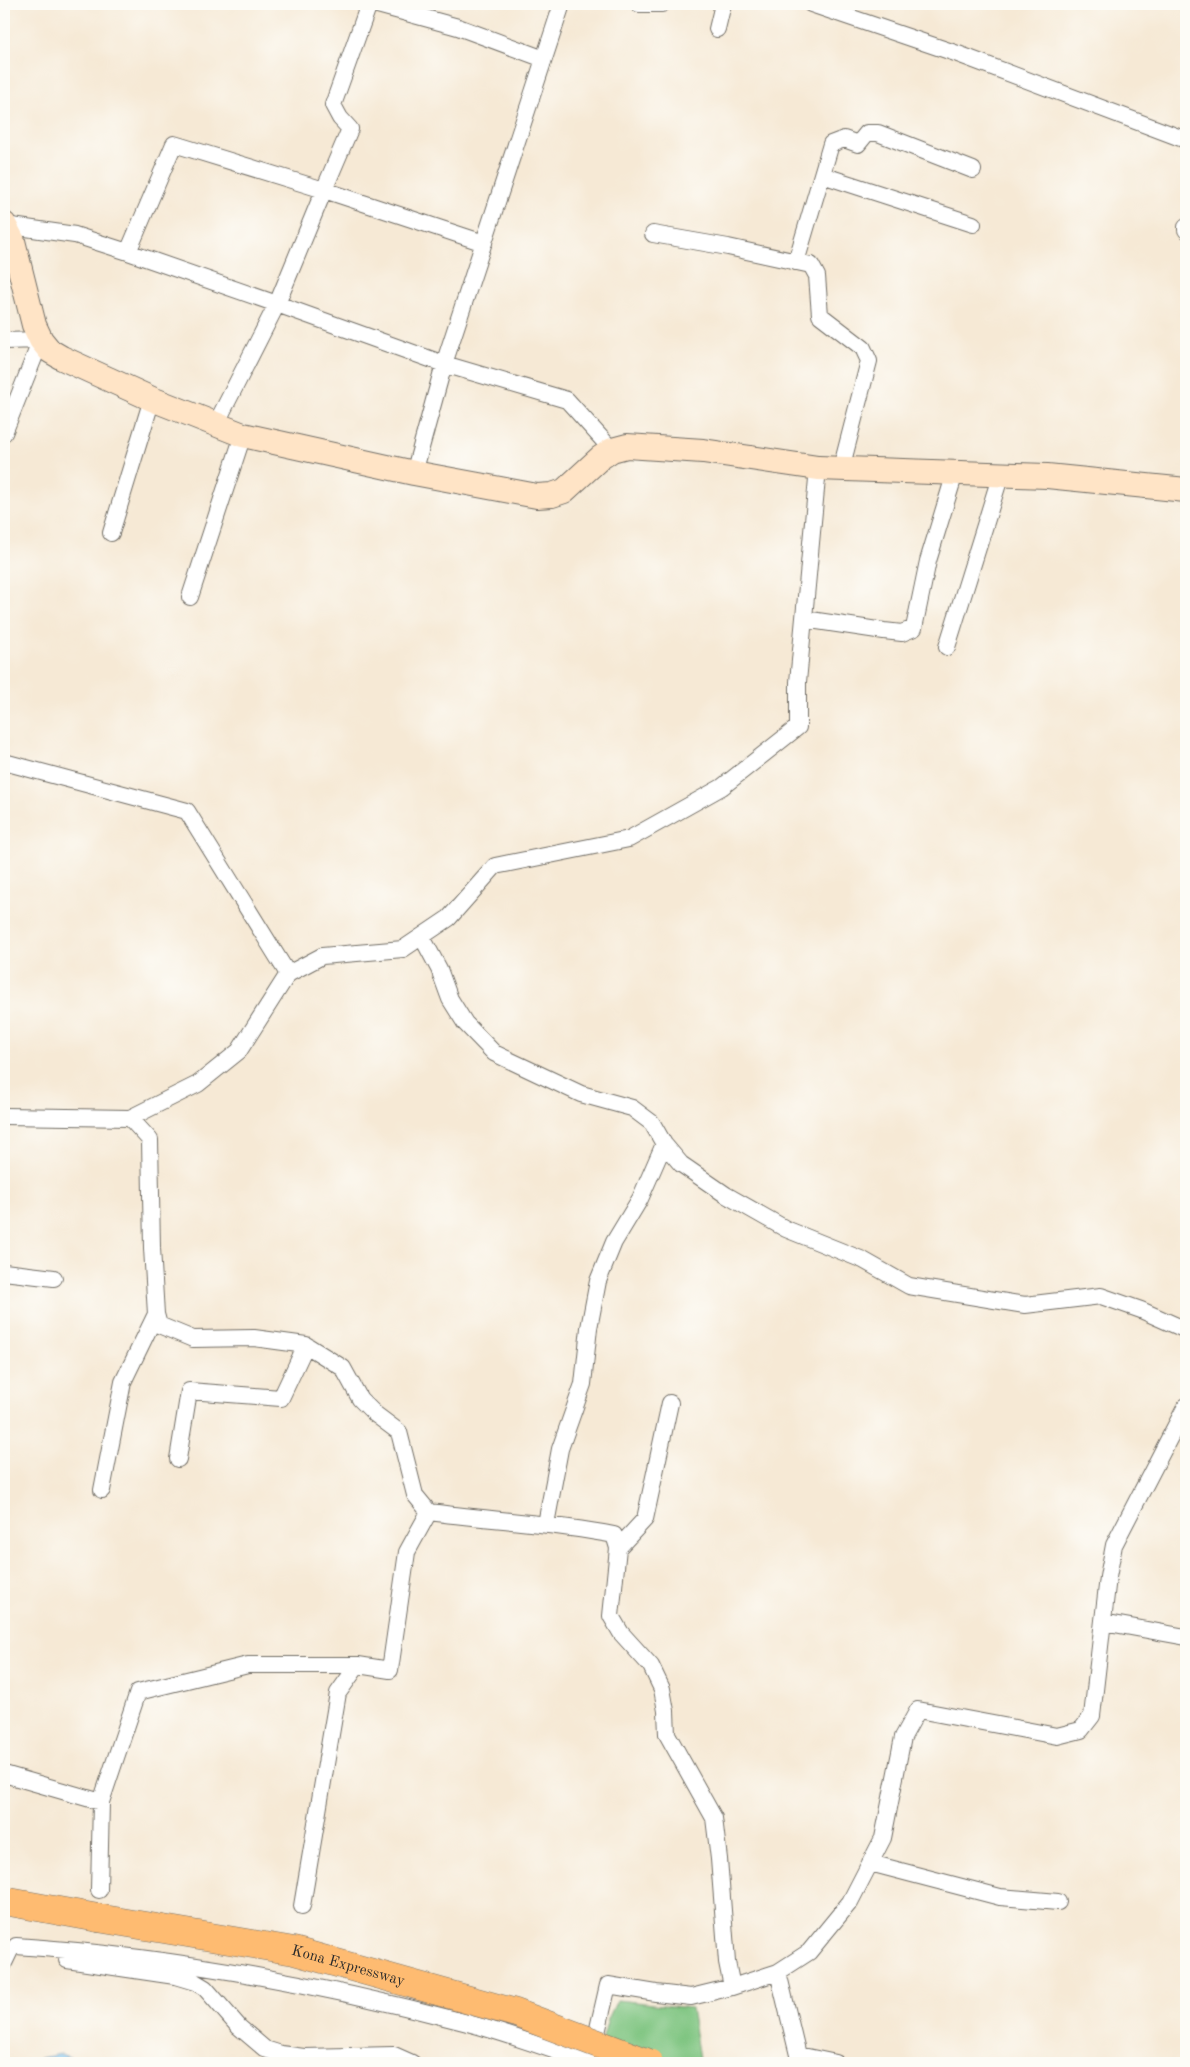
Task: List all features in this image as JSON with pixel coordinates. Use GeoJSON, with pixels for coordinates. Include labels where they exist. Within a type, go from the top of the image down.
{"type":"FeatureCollection","features":[{"type":"Feature","properties":{"kind":"highway","name":"Kona Expressway"},"geometry":{"type":"LineString","coordinates":[[4,1901],[294,1951],[516,2012],[649,2063]]}},
{"type":"Feature","properties":{"kind":"highway","name":"Kona Expressway"},"geometry":{"type":"LineString","coordinates":[[4,1910],[36,1907]]}},
{"type":"Feature","properties":{"kind":"main road"},"geometry":{"type":"LineString","coordinates":[[4,225],[13,241],[34,325],[41,340],[50,351],[152,398],[242,435],[414,473],[537,496],[552,495],[564,491],[600,458],[612,450],[627,446],[694,450],[829,468],[1047,476],[1186,490]]}},
{"type":"Feature","properties":{"kind":"street"},"geometry":{"type":"LineString","coordinates":[[216,424],[277,304],[350,129],[340,118],[333,105],[369,4]]}},
{"type":"Feature","properties":{"kind":"street"},"geometry":{"type":"LineString","coordinates":[[374,4],[458,27],[544,59]]}},
{"type":"Feature","properties":{"kind":"street"},"geometry":{"type":"LineString","coordinates":[[414,473],[444,364],[562,4]]}},
{"type":"Feature","properties":{"kind":"street"},"geometry":{"type":"LineString","coordinates":[[639,4],[662,4]]}},
{"type":"Feature","properties":{"kind":"street"},"geometry":{"type":"LineString","coordinates":[[717,28],[723,4]]}},
{"type":"Feature","properties":{"kind":"street"},"geometry":{"type":"LineString","coordinates":[[811,4],[958,54],[1186,140]]}},
{"type":"Feature","properties":{"kind":"street"},"geometry":{"type":"LineString","coordinates":[[796,262],[831,144],[844,139],[858,144],[867,133],[878,133],[973,170]]}},
{"type":"Feature","properties":{"kind":"street"},"geometry":{"type":"LineString","coordinates":[[128,252],[174,144],[324,190],[484,243]]}},
{"type":"Feature","properties":{"kind":"street"},"geometry":{"type":"LineString","coordinates":[[822,175],[973,224]]}},
{"type":"Feature","properties":{"kind":"street"},"geometry":{"type":"LineString","coordinates":[[4,225],[74,235],[128,252],[444,364],[567,400],[612,450]]}},
{"type":"Feature","properties":{"kind":"street"},"geometry":{"type":"LineString","coordinates":[[4,1116],[130,1118],[198,1084],[239,1051],[288,974],[322,956],[403,949],[449,918],[495,866],[629,839],[722,786],[798,727],[798,682],[804,619],[829,468],[869,361],[863,348],[820,315],[817,276],[811,265],[728,247],[653,234]]}},
{"type":"Feature","properties":{"kind":"street"},"geometry":{"type":"LineString","coordinates":[[4,342],[41,340],[4,433]]}},
{"type":"Feature","properties":{"kind":"street"},"geometry":{"type":"LineString","coordinates":[[111,533],[152,398]]}},
{"type":"Feature","properties":{"kind":"street"},"geometry":{"type":"LineString","coordinates":[[190,597],[242,435]]}},
{"type":"Feature","properties":{"kind":"street"},"geometry":{"type":"LineString","coordinates":[[804,619],[884,631],[902,632],[914,628],[928,561],[955,473]]}},
{"type":"Feature","properties":{"kind":"street"},"geometry":{"type":"LineString","coordinates":[[948,647],[1001,474]]}},
{"type":"Feature","properties":{"kind":"street"},"geometry":{"type":"LineString","coordinates":[[4,762],[187,811],[288,974]]}},
{"type":"Feature","properties":{"kind":"street"},"geometry":{"type":"LineString","coordinates":[[422,937],[439,969],[450,999],[465,1023],[494,1053],[581,1094],[632,1108],[652,1123],[664,1144],[681,1164],[726,1195],[786,1228],[863,1260],[909,1286],[1025,1305],[1101,1296],[1141,1310],[1186,1330]]}},
{"type":"Feature","properties":{"kind":"street"},"geometry":{"type":"LineString","coordinates":[[130,1118],[150,1140],[151,1215],[156,1314],[159,1325],[193,1339],[254,1338],[306,1345],[343,1368],[360,1399],[375,1414],[399,1432],[415,1495],[428,1512],[546,1524],[614,1535],[618,1548],[611,1616],[622,1633],[651,1666],[662,1688],[667,1734],[714,1818],[727,1962],[732,1987]]}},
{"type":"Feature","properties":{"kind":"street"},"geometry":{"type":"LineString","coordinates":[[546,1524],[560,1449],[583,1384],[589,1328],[598,1281],[614,1242],[640,1199],[664,1144]]}},
{"type":"Feature","properties":{"kind":"street"},"geometry":{"type":"LineString","coordinates":[[4,1272],[54,1278]]}},
{"type":"Feature","properties":{"kind":"street"},"geometry":{"type":"LineString","coordinates":[[102,1490],[123,1382],[156,1314]]}},
{"type":"Feature","properties":{"kind":"street"},"geometry":{"type":"LineString","coordinates":[[178,1459],[189,1391],[281,1398],[306,1345]]}},
{"type":"Feature","properties":{"kind":"street"},"geometry":{"type":"LineString","coordinates":[[618,1548],[645,1520],[670,1403]]}},
{"type":"Feature","properties":{"kind":"street"},"geometry":{"type":"LineString","coordinates":[[10,1945],[111,1954],[204,1966],[290,1982],[460,2021],[512,2036],[590,2063],[608,1985],[691,1997],[732,1987],[778,1972],[809,1952],[850,1902],[883,1838],[903,1737],[918,1710],[1057,1736],[1082,1730],[1092,1716],[1108,1577],[1114,1545],[1186,1406]]}},
{"type":"Feature","properties":{"kind":"street"},"geometry":{"type":"LineString","coordinates":[[99,1890],[101,1802],[138,1692],[248,1665],[358,1665],[390,1670],[407,1552],[428,1512]]}},
{"type":"Feature","properties":{"kind":"street"},"geometry":{"type":"LineString","coordinates":[[1103,1622],[1186,1637]]}},
{"type":"Feature","properties":{"kind":"street"},"geometry":{"type":"LineString","coordinates":[[302,1906],[338,1693],[358,1665]]}},
{"type":"Feature","properties":{"kind":"street"},"geometry":{"type":"LineString","coordinates":[[4,1774],[101,1802]]}},
{"type":"Feature","properties":{"kind":"street"},"geometry":{"type":"LineString","coordinates":[[870,1863],[1000,1896],[1058,1902]]}},
{"type":"Feature","properties":{"kind":"street"},"geometry":{"type":"LineString","coordinates":[[10,1945],[37,1954],[175,1976],[195,1982],[205,1988],[240,2027],[265,2049],[281,2054],[304,2057],[357,2054],[394,2055],[412,2063]]}},
{"type":"Feature","properties":{"kind":"street"},"geometry":{"type":"LineString","coordinates":[[778,1972],[798,2055],[836,2063]]}},
{"type":"Feature","properties":{"kind":"lane"},"geometry":{"type":"LineString","coordinates":[[4,1972],[10,1945]]}},
{"type":"Feature","properties":{"kind":"green space"},"geometry":{"type":"Polygon","coordinates":[[[617,2000],[691,2008],[699,2058],[698,2063],[659,2063],[602,2041],[608,2019],[617,2000]]]}},
{"type":"Feature","properties":{"kind":"water"},"geometry":{"type":"Polygon","coordinates":[[[61,2054],[86,2063],[15,2063],[61,2054]]]}}]}
